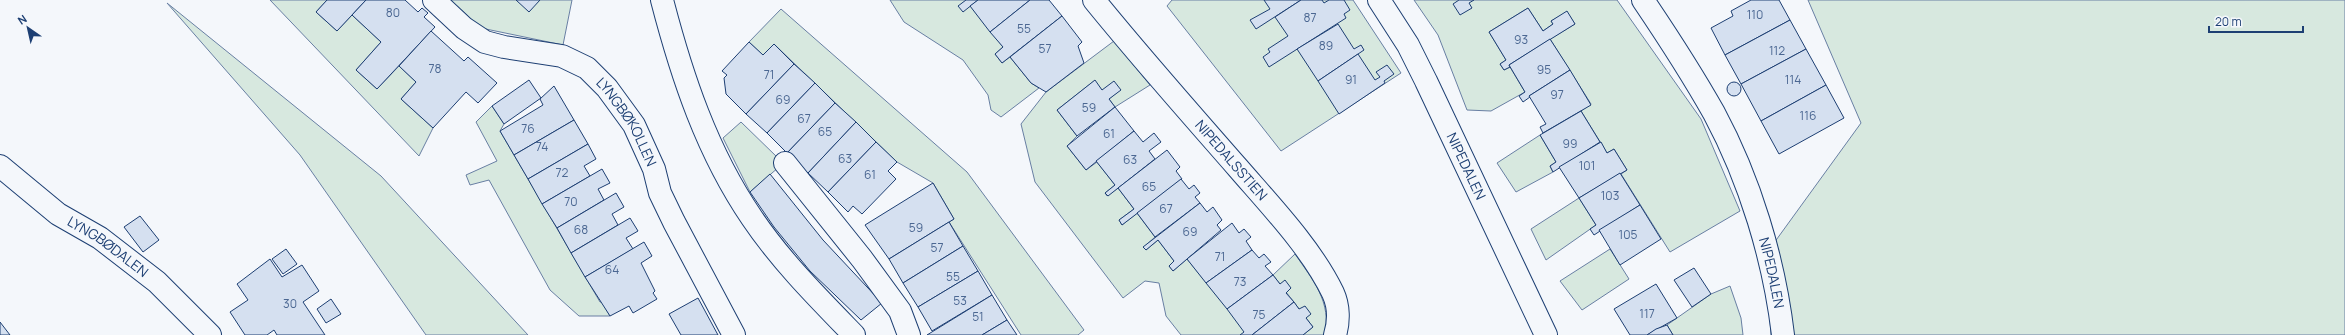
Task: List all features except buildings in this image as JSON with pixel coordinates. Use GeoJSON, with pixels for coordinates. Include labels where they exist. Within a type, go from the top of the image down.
{"type":"FeatureCollection","features":[{"type":"Feature","properties":{"kind":"street","name":"LYNGBØKOLLEN"},"geometry":{"type":"LineString","coordinates":[[434,0],[464,28],[485,42],[504,48],[562,56],[587,68],[607,88],[634,125],[654,170],[660,193],[734,335]]}},
{"type":"Feature","properties":{"kind":"street"},"geometry":{"type":"LineString","coordinates":[[662,0],[679,66],[692,101],[727,177],[752,218],[775,249],[801,280],[854,335]]}},
{"type":"Feature","properties":{"kind":"street","name":"NIPEDALSSTIEN"},"geometry":{"type":"LineString","coordinates":[[1094,0],[1130,44],[1278,214],[1321,272],[1335,302],[1338,315],[1335,335]]}},
{"type":"Feature","properties":{"kind":"street","name":"NIPEDALEN"},"geometry":{"type":"LineString","coordinates":[[1379,0],[1408,45],[1426,81],[1546,335]]}},
{"type":"Feature","properties":{"kind":"street","name":"NIPEDALEN"},"geometry":{"type":"LineString","coordinates":[[1643,0],[1696,82],[1714,114],[1737,162],[1756,216],[1771,270],[1783,335]]}},
{"type":"Feature","properties":{"kind":"street"},"geometry":{"type":"LineString","coordinates":[[785,163],[862,259],[900,311],[909,335]]}},
{"type":"Feature","properties":{"kind":"street","name":"LYNGBØDALEN"},"geometry":{"type":"LineString","coordinates":[[0,166],[58,214],[100,238],[157,282],[210,335]]}},
{"type":"Feature","properties":{"kind":"shaded area"},"geometry":{"type":"Polygon","coordinates":[[[270,0],[327,0],[316,12],[337,31],[352,15],[381,42],[356,70],[377,89],[399,66],[416,82],[401,99],[433,128],[419,156],[270,0]]]}},
{"type":"Feature","properties":{"kind":"shaded area"},"geometry":{"type":"Polygon","coordinates":[[[450,0],[572,0],[563,45],[481,28],[450,0]]]}},
{"type":"Feature","properties":{"kind":"shaded area"},"geometry":{"type":"Polygon","coordinates":[[[890,0],[966,0],[1003,47],[995,54],[1002,63],[1010,57],[1031,83],[1039,88],[1001,117],[991,110],[988,95],[963,60],[904,22],[890,0]]]}},
{"type":"Feature","properties":{"kind":"shaded area"},"geometry":{"type":"Polygon","coordinates":[[[1172,0],[1353,0],[1401,73],[1281,151],[1167,6],[1172,0]]]}},
{"type":"Feature","properties":{"kind":"shaded area"},"geometry":{"type":"Polygon","coordinates":[[[1414,0],[1617,0],[1701,119],[1740,211],[1670,252],[1621,174],[1627,170],[1614,149],[1607,153],[1581,111],[1591,104],[1550,39],[1575,24],[1567,12],[1551,21],[1553,24],[1543,31],[1528,8],[1489,32],[1506,60],[1500,64],[1504,70],[1510,67],[1525,92],[1491,111],[1467,110],[1438,35],[1414,0]]]}},
{"type":"Feature","properties":{"kind":"shaded area"},"geometry":{"type":"Polygon","coordinates":[[[1808,0],[2345,0],[2345,335],[1771,335],[1766,254],[1861,123],[1808,0]]]}},
{"type":"Feature","properties":{"kind":"shaded area"},"geometry":{"type":"Polygon","coordinates":[[[167,3],[381,176],[528,335],[426,335],[300,155],[167,3]]]}},
{"type":"Feature","properties":{"kind":"shaded area"},"geometry":{"type":"Polygon","coordinates":[[[781,9],[967,172],[1084,330],[1078,335],[1021,335],[949,222],[954,219],[933,183],[897,162],[774,44],[763,55],[749,42],[781,9]]]}},
{"type":"Feature","properties":{"kind":"shaded area"},"geometry":{"type":"Polygon","coordinates":[[[1114,41],[1150,85],[1115,107],[1109,99],[1120,90],[1102,90],[1094,81],[1057,110],[1077,136],[1067,146],[1086,170],[1097,162],[1115,185],[1105,193],[1107,196],[1118,188],[1134,209],[1119,220],[1122,225],[1137,213],[1155,237],[1144,247],[1146,250],[1158,240],[1174,261],[1169,266],[1173,271],[1187,259],[1249,335],[1181,335],[1166,316],[1159,283],[1145,281],[1123,298],[1035,182],[1021,124],[1046,92],[1114,41]]]}},
{"type":"Feature","properties":{"kind":"shaded area"},"geometry":{"type":"Polygon","coordinates":[[[492,106],[504,124],[500,131],[600,302],[602,302],[610,316],[579,316],[550,290],[489,180],[470,185],[466,175],[497,161],[476,122],[492,106]]]}},
{"type":"Feature","properties":{"kind":"shaded area"},"geometry":{"type":"Polygon","coordinates":[[[741,122],[778,158],[779,167],[750,192],[723,138],[741,122]]]}},
{"type":"Feature","properties":{"kind":"shaded area"},"geometry":{"type":"Polygon","coordinates":[[[1540,135],[1556,162],[1550,166],[1553,172],[1516,192],[1497,163],[1540,135]]]}},
{"type":"Feature","properties":{"kind":"shaded area"},"geometry":{"type":"Polygon","coordinates":[[[1579,198],[1596,225],[1546,260],[1531,229],[1579,198]]]}},
{"type":"Feature","properties":{"kind":"shaded area"},"geometry":{"type":"Polygon","coordinates":[[[1610,249],[1629,279],[1582,310],[1560,281],[1610,249]]]}},
{"type":"Feature","properties":{"kind":"shaded area"},"geometry":{"type":"Polygon","coordinates":[[[1295,254],[1314,282],[1323,302],[1326,312],[1324,335],[1303,335],[1313,327],[1273,275],[1295,254]]]}},
{"type":"Feature","properties":{"kind":"shaded area"},"geometry":{"type":"Polygon","coordinates":[[[1730,286],[1741,318],[1743,335],[1673,335],[1667,325],[1711,294],[1730,286]]]}}]}
